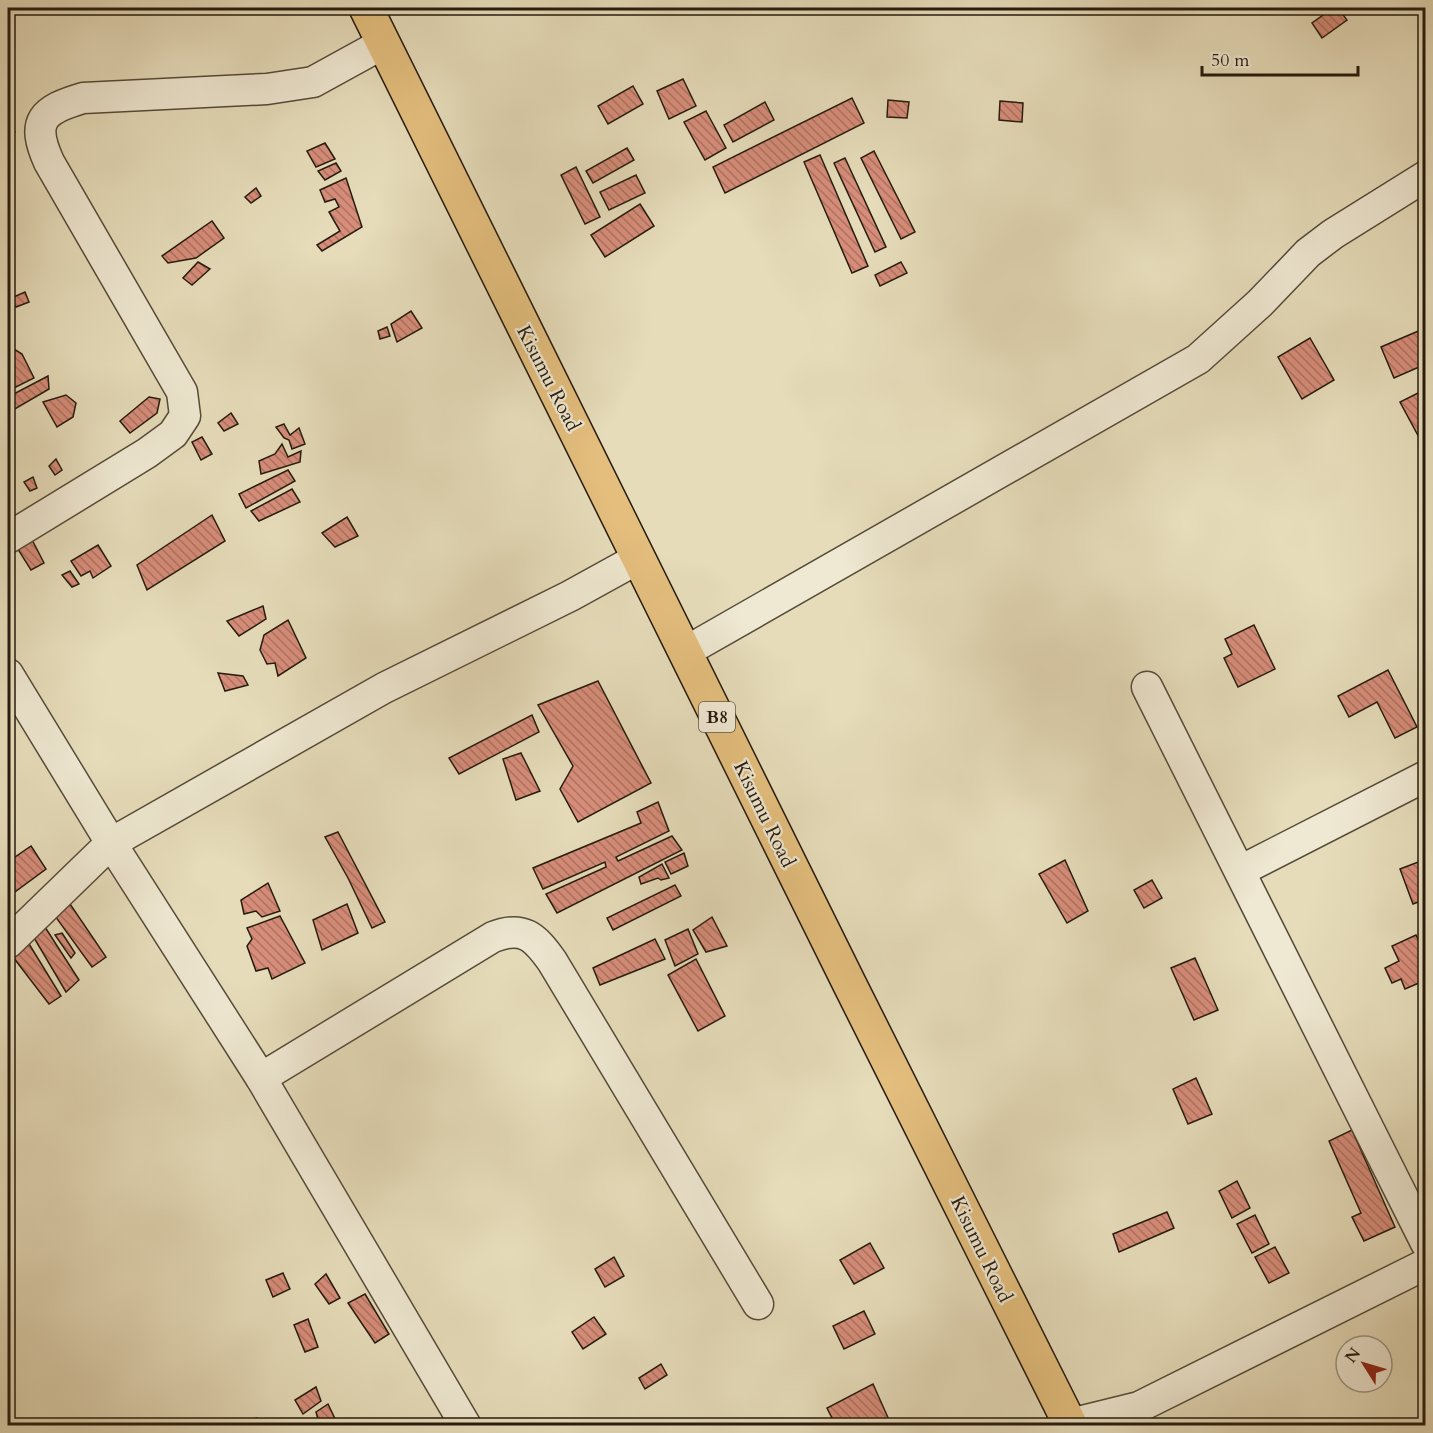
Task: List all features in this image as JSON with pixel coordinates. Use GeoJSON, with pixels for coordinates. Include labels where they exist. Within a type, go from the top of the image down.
{"type":"FeatureCollection","features":[{"type":"Feature","properties":{"kind":"highway","name":"Kisumu Road"},"geometry":{"type":"LineString","coordinates":[[366,8],[1071,1425]]}},
{"type":"Feature","properties":{"kind":"street"},"geometry":{"type":"LineString","coordinates":[[8,538],[147,453],[173,434],[185,416],[182,392],[44,153],[40,144],[40,127],[48,112],[83,98],[237,91],[313,82],[384,43]]}},
{"type":"Feature","properties":{"kind":"street"},"geometry":{"type":"LineString","coordinates":[[685,652],[1198,358],[1260,303],[1308,253],[1333,234],[1425,176]]}},
{"type":"Feature","properties":{"kind":"street"},"geometry":{"type":"LineString","coordinates":[[8,943],[111,843],[384,688],[570,596],[639,558]]}},
{"type":"Feature","properties":{"kind":"street"},"geometry":{"type":"LineString","coordinates":[[9,678],[261,1078],[457,1423]]}},
{"type":"Feature","properties":{"kind":"street"},"geometry":{"type":"LineString","coordinates":[[1147,687],[1425,1243]]}},
{"type":"Feature","properties":{"kind":"street"},"geometry":{"type":"LineString","coordinates":[[1240,871],[1425,776]]}},
{"type":"Feature","properties":{"kind":"street"},"geometry":{"type":"LineString","coordinates":[[261,1078],[493,937],[508,931],[525,934],[539,943],[552,961],[758,1304]]}},
{"type":"Feature","properties":{"kind":"street"},"geometry":{"type":"LineString","coordinates":[[1071,1425],[1139,1407],[1425,1264]]}},
{"type":"Feature","properties":{"kind":"building"},"geometry":{"type":"Polygon","coordinates":[[[755,8],[773,8],[774,10],[755,12],[755,8]]]}},
{"type":"Feature","properties":{"kind":"building"},"geometry":{"type":"Polygon","coordinates":[[[1333,8],[1338,8],[1347,20],[1322,38],[1312,23],[1333,8]]]}},
{"type":"Feature","properties":{"kind":"building"},"geometry":{"type":"Polygon","coordinates":[[[683,79],[696,106],[669,119],[657,91],[683,79]]]}},
{"type":"Feature","properties":{"kind":"building"},"geometry":{"type":"Polygon","coordinates":[[[633,86],[643,104],[608,124],[598,106],[633,86]]]}},
{"type":"Feature","properties":{"kind":"building"},"geometry":{"type":"Polygon","coordinates":[[[852,98],[864,123],[725,193],[713,167],[852,98]]]}},
{"type":"Feature","properties":{"kind":"building"},"geometry":{"type":"Polygon","coordinates":[[[888,100],[909,102],[907,118],[887,117],[888,100]]]}},
{"type":"Feature","properties":{"kind":"building"},"geometry":{"type":"Polygon","coordinates":[[[1000,101],[1023,103],[1022,122],[999,120],[1000,101]]]}},
{"type":"Feature","properties":{"kind":"building"},"geometry":{"type":"Polygon","coordinates":[[[765,102],[774,120],[733,142],[724,125],[765,102]]]}},
{"type":"Feature","properties":{"kind":"building"},"geometry":{"type":"Polygon","coordinates":[[[706,111],[726,148],[705,160],[684,122],[706,111]]]}},
{"type":"Feature","properties":{"kind":"building"},"geometry":{"type":"Polygon","coordinates":[[[8,121],[15,132],[8,137],[8,121]]]}},
{"type":"Feature","properties":{"kind":"building"},"geometry":{"type":"Polygon","coordinates":[[[325,143],[335,159],[316,167],[307,151],[325,143]]]}},
{"type":"Feature","properties":{"kind":"building"},"geometry":{"type":"Polygon","coordinates":[[[627,148],[634,160],[593,183],[586,171],[627,148]]]}},
{"type":"Feature","properties":{"kind":"building"},"geometry":{"type":"Polygon","coordinates":[[[874,151],[915,232],[901,239],[861,158],[874,151]]]}},
{"type":"Feature","properties":{"kind":"building"},"geometry":{"type":"Polygon","coordinates":[[[820,155],[868,266],[852,273],[804,162],[820,155]]]}},
{"type":"Feature","properties":{"kind":"building"},"geometry":{"type":"Polygon","coordinates":[[[845,158],[886,247],[875,252],[834,163],[845,158]]]}},
{"type":"Feature","properties":{"kind":"building"},"geometry":{"type":"Polygon","coordinates":[[[336,163],[341,171],[325,180],[318,171],[336,163]]]}},
{"type":"Feature","properties":{"kind":"building"},"geometry":{"type":"Polygon","coordinates":[[[576,167],[600,217],[585,224],[561,175],[576,167]]]}},
{"type":"Feature","properties":{"kind":"building"},"geometry":{"type":"Polygon","coordinates":[[[636,175],[645,193],[609,210],[600,192],[636,175]]]}},
{"type":"Feature","properties":{"kind":"building"},"geometry":{"type":"Polygon","coordinates":[[[346,178],[362,227],[322,251],[317,245],[340,231],[329,212],[339,207],[335,199],[325,202],[320,190],[346,178]]]}},
{"type":"Feature","properties":{"kind":"building"},"geometry":{"type":"Polygon","coordinates":[[[256,188],[261,196],[251,203],[245,197],[256,188]]]}},
{"type":"Feature","properties":{"kind":"building"},"geometry":{"type":"Polygon","coordinates":[[[640,204],[654,226],[605,257],[591,235],[640,204]]]}},
{"type":"Feature","properties":{"kind":"building"},"geometry":{"type":"Polygon","coordinates":[[[212,221],[224,238],[196,258],[168,263],[162,256],[212,221]]]}},
{"type":"Feature","properties":{"kind":"building"},"geometry":{"type":"Polygon","coordinates":[[[198,262],[210,269],[192,285],[183,278],[198,262]]]}},
{"type":"Feature","properties":{"kind":"building"},"geometry":{"type":"Polygon","coordinates":[[[901,262],[907,273],[880,286],[875,275],[901,262]]]}},
{"type":"Feature","properties":{"kind":"building"},"geometry":{"type":"Polygon","coordinates":[[[25,292],[29,302],[16,307],[9,299],[25,292]]]}},
{"type":"Feature","properties":{"kind":"building"},"geometry":{"type":"Polygon","coordinates":[[[411,311],[422,328],[397,342],[391,324],[411,311]]]}},
{"type":"Feature","properties":{"kind":"building"},"geometry":{"type":"Polygon","coordinates":[[[387,327],[390,336],[380,339],[378,331],[387,327]]]}},
{"type":"Feature","properties":{"kind":"building"},"geometry":{"type":"Polygon","coordinates":[[[1423,329],[1426,336],[1426,364],[1394,378],[1381,347],[1423,329]]]}},
{"type":"Feature","properties":{"kind":"building"},"geometry":{"type":"Polygon","coordinates":[[[1310,338],[1334,380],[1302,399],[1278,357],[1310,338]]]}},
{"type":"Feature","properties":{"kind":"building"},"geometry":{"type":"Polygon","coordinates":[[[8,348],[22,354],[34,378],[8,391],[8,348]]]}},
{"type":"Feature","properties":{"kind":"building"},"geometry":{"type":"Polygon","coordinates":[[[48,376],[49,389],[8,413],[8,397],[48,376]]]}},
{"type":"Feature","properties":{"kind":"building"},"geometry":{"type":"Polygon","coordinates":[[[1424,390],[1426,442],[1422,443],[1400,402],[1424,390]]]}},
{"type":"Feature","properties":{"kind":"building"},"geometry":{"type":"Polygon","coordinates":[[[66,395],[76,403],[73,417],[57,427],[43,402],[66,395]]]}},
{"type":"Feature","properties":{"kind":"building"},"geometry":{"type":"Polygon","coordinates":[[[149,397],[160,399],[157,413],[130,433],[120,421],[149,397]]]}},
{"type":"Feature","properties":{"kind":"building"},"geometry":{"type":"Polygon","coordinates":[[[231,413],[238,424],[224,431],[218,423],[231,413]]]}},
{"type":"Feature","properties":{"kind":"building"},"geometry":{"type":"Polygon","coordinates":[[[284,424],[290,435],[299,428],[305,444],[292,449],[289,440],[284,438],[276,427],[284,424]]]}},
{"type":"Feature","properties":{"kind":"building"},"geometry":{"type":"Polygon","coordinates":[[[202,437],[212,454],[201,460],[192,442],[202,437]]]}},
{"type":"Feature","properties":{"kind":"building"},"geometry":{"type":"Polygon","coordinates":[[[282,444],[288,457],[301,451],[300,462],[261,474],[259,461],[275,454],[282,444]]]}},
{"type":"Feature","properties":{"kind":"building"},"geometry":{"type":"Polygon","coordinates":[[[56,459],[62,470],[55,475],[49,466],[56,459]]]}},
{"type":"Feature","properties":{"kind":"building"},"geometry":{"type":"Polygon","coordinates":[[[288,470],[295,481],[246,508],[239,494],[288,470]]]}},
{"type":"Feature","properties":{"kind":"building"},"geometry":{"type":"Polygon","coordinates":[[[33,477],[37,488],[30,491],[24,482],[33,477]]]}},
{"type":"Feature","properties":{"kind":"building"},"geometry":{"type":"Polygon","coordinates":[[[292,489],[300,502],[259,521],[251,511],[292,489]]]}},
{"type":"Feature","properties":{"kind":"building"},"geometry":{"type":"Polygon","coordinates":[[[212,515],[225,541],[147,590],[137,565],[212,515]]]}},
{"type":"Feature","properties":{"kind":"building"},"geometry":{"type":"Polygon","coordinates":[[[347,517],[358,536],[335,547],[322,533],[347,517]]]}},
{"type":"Feature","properties":{"kind":"building"},"geometry":{"type":"Polygon","coordinates":[[[28,532],[44,563],[31,570],[14,543],[28,532]]]}},
{"type":"Feature","properties":{"kind":"building"},"geometry":{"type":"Polygon","coordinates":[[[98,545],[111,566],[93,578],[90,571],[81,576],[71,561],[98,545]]]}},
{"type":"Feature","properties":{"kind":"building"},"geometry":{"type":"Polygon","coordinates":[[[70,571],[79,584],[72,587],[62,575],[70,571]]]}},
{"type":"Feature","properties":{"kind":"building"},"geometry":{"type":"Polygon","coordinates":[[[263,606],[266,619],[239,636],[227,621],[263,606]]]}},
{"type":"Feature","properties":{"kind":"building"},"geometry":{"type":"Polygon","coordinates":[[[288,620],[306,658],[278,676],[275,663],[267,664],[260,650],[264,635],[288,620]]]}},
{"type":"Feature","properties":{"kind":"building"},"geometry":{"type":"Polygon","coordinates":[[[1254,625],[1275,669],[1238,687],[1224,658],[1232,654],[1225,639],[1254,625]]]}},
{"type":"Feature","properties":{"kind":"building"},"geometry":{"type":"Polygon","coordinates":[[[1388,670],[1417,727],[1395,738],[1377,702],[1349,717],[1338,696],[1388,670]]]}},
{"type":"Feature","properties":{"kind":"building"},"geometry":{"type":"Polygon","coordinates":[[[218,673],[243,676],[248,685],[225,691],[218,673]]]}},
{"type":"Feature","properties":{"kind":"building"},"geometry":{"type":"Polygon","coordinates":[[[598,681],[651,783],[578,822],[560,789],[573,766],[538,705],[598,681]]]}},
{"type":"Feature","properties":{"kind":"building"},"geometry":{"type":"Polygon","coordinates":[[[532,715],[539,732],[459,774],[449,758],[532,715]]]}},
{"type":"Feature","properties":{"kind":"building"},"geometry":{"type":"Polygon","coordinates":[[[521,753],[540,791],[516,800],[503,759],[521,753]]]}},
{"type":"Feature","properties":{"kind":"building"},"geometry":{"type":"Polygon","coordinates":[[[658,802],[669,831],[616,857],[618,861],[672,836],[682,850],[557,913],[546,894],[606,867],[605,862],[543,889],[533,868],[641,823],[637,812],[658,802]]]}},
{"type":"Feature","properties":{"kind":"building"},"geometry":{"type":"Polygon","coordinates":[[[338,832],[385,922],[372,928],[325,837],[338,832]]]}},
{"type":"Feature","properties":{"kind":"building"},"geometry":{"type":"Polygon","coordinates":[[[31,846],[46,869],[8,897],[8,862],[31,846]]]}},
{"type":"Feature","properties":{"kind":"building"},"geometry":{"type":"Polygon","coordinates":[[[684,853],[688,866],[671,874],[665,862],[684,853]]]}},
{"type":"Feature","properties":{"kind":"building"},"geometry":{"type":"Polygon","coordinates":[[[1426,859],[1426,899],[1413,904],[1400,869],[1426,859]]]}},
{"type":"Feature","properties":{"kind":"building"},"geometry":{"type":"Polygon","coordinates":[[[1065,860],[1088,911],[1067,923],[1039,874],[1065,860]]]}},
{"type":"Feature","properties":{"kind":"building"},"geometry":{"type":"Polygon","coordinates":[[[662,864],[669,878],[661,880],[658,878],[641,884],[639,877],[662,864]]]}},
{"type":"Feature","properties":{"kind":"building"},"geometry":{"type":"Polygon","coordinates":[[[1152,880],[1162,898],[1144,908],[1134,890],[1152,880]]]}},
{"type":"Feature","properties":{"kind":"building"},"geometry":{"type":"Polygon","coordinates":[[[268,883],[280,911],[262,917],[256,911],[244,914],[241,900],[268,883]]]}},
{"type":"Feature","properties":{"kind":"building"},"geometry":{"type":"Polygon","coordinates":[[[675,885],[681,896],[613,930],[607,918],[675,885]]]}},
{"type":"Feature","properties":{"kind":"building"},"geometry":{"type":"Polygon","coordinates":[[[70,904],[106,957],[92,967],[55,916],[70,904]]]}},
{"type":"Feature","properties":{"kind":"building"},"geometry":{"type":"Polygon","coordinates":[[[347,904],[358,933],[322,950],[313,920],[347,904]]]}},
{"type":"Feature","properties":{"kind":"building"},"geometry":{"type":"Polygon","coordinates":[[[280,916],[305,963],[272,979],[268,968],[256,971],[247,946],[252,939],[247,928],[280,916]]]}},
{"type":"Feature","properties":{"kind":"building"},"geometry":{"type":"Polygon","coordinates":[[[712,917],[727,946],[706,952],[693,930],[712,917]]]}},
{"type":"Feature","properties":{"kind":"building"},"geometry":{"type":"Polygon","coordinates":[[[43,924],[79,980],[66,992],[33,936],[43,924]]]}},
{"type":"Feature","properties":{"kind":"building"},"geometry":{"type":"Polygon","coordinates":[[[688,929],[698,954],[675,966],[665,940],[688,929]]]}},
{"type":"Feature","properties":{"kind":"building"},"geometry":{"type":"Polygon","coordinates":[[[62,933],[75,953],[71,958],[55,935],[62,933]]]}},
{"type":"Feature","properties":{"kind":"building"},"geometry":{"type":"Polygon","coordinates":[[[1416,935],[1426,955],[1426,980],[1405,989],[1401,979],[1392,983],[1385,968],[1399,961],[1392,946],[1416,935]]]}},
{"type":"Feature","properties":{"kind":"building"},"geometry":{"type":"Polygon","coordinates":[[[26,939],[61,996],[49,1004],[10,953],[26,939]]]}},
{"type":"Feature","properties":{"kind":"building"},"geometry":{"type":"Polygon","coordinates":[[[655,939],[665,959],[600,985],[593,968],[655,939]]]}},
{"type":"Feature","properties":{"kind":"building"},"geometry":{"type":"Polygon","coordinates":[[[1195,958],[1218,1010],[1194,1020],[1171,968],[1195,958]]]}},
{"type":"Feature","properties":{"kind":"building"},"geometry":{"type":"Polygon","coordinates":[[[696,959],[725,1016],[698,1031],[668,975],[696,959]]]}},
{"type":"Feature","properties":{"kind":"building"},"geometry":{"type":"Polygon","coordinates":[[[1196,1078],[1212,1114],[1188,1124],[1173,1089],[1196,1078]]]}},
{"type":"Feature","properties":{"kind":"building"},"geometry":{"type":"Polygon","coordinates":[[[1352,1130],[1395,1227],[1364,1241],[1352,1217],[1361,1213],[1329,1141],[1352,1130]]]}},
{"type":"Feature","properties":{"kind":"building"},"geometry":{"type":"Polygon","coordinates":[[[1237,1181],[1250,1208],[1232,1218],[1219,1191],[1237,1181]]]}},
{"type":"Feature","properties":{"kind":"building"},"geometry":{"type":"Polygon","coordinates":[[[1167,1212],[1174,1228],[1119,1252],[1113,1234],[1167,1212]]]}},
{"type":"Feature","properties":{"kind":"building"},"geometry":{"type":"Polygon","coordinates":[[[1255,1215],[1269,1244],[1252,1253],[1237,1224],[1255,1215]]]}},
{"type":"Feature","properties":{"kind":"building"},"geometry":{"type":"Polygon","coordinates":[[[870,1243],[884,1268],[854,1284],[840,1260],[870,1243]]]}},
{"type":"Feature","properties":{"kind":"building"},"geometry":{"type":"Polygon","coordinates":[[[1275,1247],[1289,1273],[1269,1283],[1255,1257],[1275,1247]]]}},
{"type":"Feature","properties":{"kind":"building"},"geometry":{"type":"Polygon","coordinates":[[[614,1257],[624,1276],[605,1287],[595,1269],[614,1257]]]}},
{"type":"Feature","properties":{"kind":"building"},"geometry":{"type":"Polygon","coordinates":[[[283,1273],[290,1289],[273,1297],[266,1280],[283,1273]]]}},
{"type":"Feature","properties":{"kind":"building"},"geometry":{"type":"Polygon","coordinates":[[[326,1274],[340,1298],[329,1304],[315,1284],[326,1274]]]}},
{"type":"Feature","properties":{"kind":"building"},"geometry":{"type":"Polygon","coordinates":[[[365,1294],[389,1334],[375,1343],[348,1303],[365,1294]]]}},
{"type":"Feature","properties":{"kind":"building"},"geometry":{"type":"Polygon","coordinates":[[[864,1311],[875,1334],[844,1349],[833,1326],[864,1311]]]}},
{"type":"Feature","properties":{"kind":"building"},"geometry":{"type":"Polygon","coordinates":[[[594,1317],[606,1334],[583,1349],[572,1332],[594,1317]]]}},
{"type":"Feature","properties":{"kind":"building"},"geometry":{"type":"Polygon","coordinates":[[[308,1319],[318,1347],[305,1352],[294,1325],[308,1319]]]}},
{"type":"Feature","properties":{"kind":"building"},"geometry":{"type":"Polygon","coordinates":[[[661,1364],[667,1375],[645,1389],[639,1378],[661,1364]]]}},
{"type":"Feature","properties":{"kind":"building"},"geometry":{"type":"Polygon","coordinates":[[[873,1384],[890,1422],[881,1426],[836,1426],[827,1408],[873,1384]]]}},
{"type":"Feature","properties":{"kind":"building"},"geometry":{"type":"Polygon","coordinates":[[[316,1387],[321,1401],[303,1414],[295,1400],[316,1387]]]}},
{"type":"Feature","properties":{"kind":"building"},"geometry":{"type":"Polygon","coordinates":[[[328,1404],[338,1425],[320,1426],[316,1412],[328,1404]]]}},
{"type":"Feature","properties":{"kind":"building"},"geometry":{"type":"Polygon","coordinates":[[[257,1418],[261,1426],[244,1426],[244,1422],[257,1418]]]}}]}
